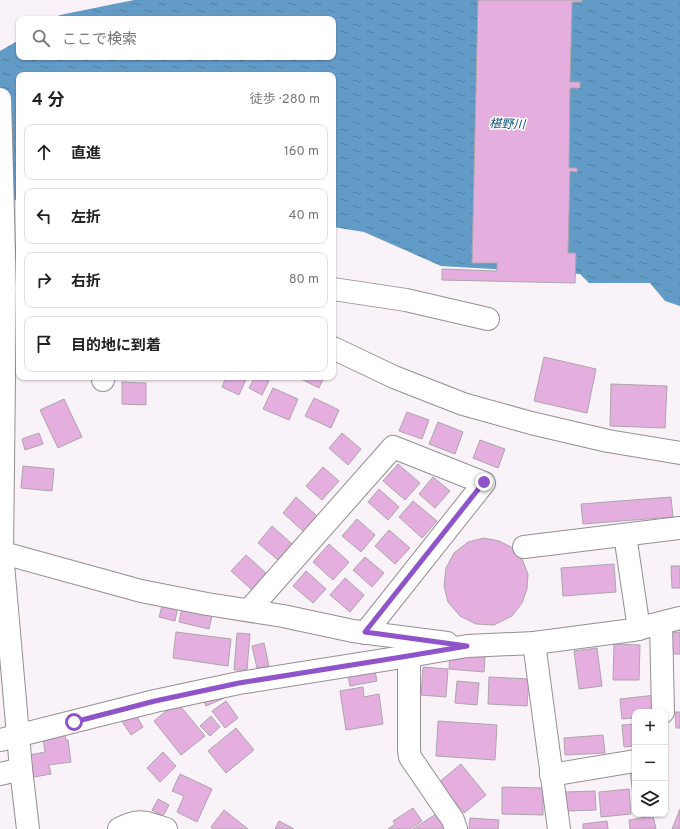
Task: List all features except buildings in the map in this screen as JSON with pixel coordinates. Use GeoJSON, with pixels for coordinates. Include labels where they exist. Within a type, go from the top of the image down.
{"type":"FeatureCollection","features":[{"type":"Feature","properties":{"kind":"street"},"geometry":{"type":"LineString","coordinates":[[0,99],[7,299],[1,552],[4,634],[9,738],[21,769],[28,829]]}},
{"type":"Feature","properties":{"kind":"street"},"geometry":{"type":"LineString","coordinates":[[0,258],[16,257]]}},
{"type":"Feature","properties":{"kind":"street"},"geometry":{"type":"LineString","coordinates":[[336,289],[406,300],[488,319]]}},
{"type":"Feature","properties":{"kind":"street"},"geometry":{"type":"LineString","coordinates":[[336,349],[394,377],[463,404],[531,423],[608,441],[680,453]]}},
{"type":"Feature","properties":{"kind":"street"},"geometry":{"type":"LineString","coordinates":[[249,610],[393,447],[484,482],[365,632]]}},
{"type":"Feature","properties":{"kind":"street"},"geometry":{"type":"LineString","coordinates":[[524,547],[680,528]]}},
{"type":"Feature","properties":{"kind":"street"},"geometry":{"type":"LineString","coordinates":[[625,535],[639,629]]}},
{"type":"Feature","properties":{"kind":"street"},"geometry":{"type":"LineString","coordinates":[[1,552],[141,591],[365,632],[467,646]]}},
{"type":"Feature","properties":{"kind":"street"},"geometry":{"type":"LineString","coordinates":[[9,738],[197,691],[239,683],[467,646],[534,644],[639,629],[671,620],[663,709]]}},
{"type":"Feature","properties":{"kind":"street"},"geometry":{"type":"LineString","coordinates":[[534,644],[558,829]]}},
{"type":"Feature","properties":{"kind":"street"},"geometry":{"type":"LineString","coordinates":[[408,656],[410,757],[453,820],[456,829]]}},
{"type":"Feature","properties":{"kind":"street"},"geometry":{"type":"LineString","coordinates":[[551,775],[632,762]]}},
{"type":"Feature","properties":{"kind":"street"},"geometry":{"type":"LineString","coordinates":[[0,774],[21,769]]}},
{"type":"Feature","properties":{"kind":"street"},"geometry":{"type":"LineString","coordinates":[[119,829],[138,821],[151,823],[166,829]]}},
{"type":"Feature","properties":{"kind":"water","name":"椹野川"},"geometry":{"type":"Polygon","coordinates":[[[134,0],[680,0],[680,306],[665,301],[650,283],[589,283],[580,274],[441,266],[364,232],[336,227],[336,72],[16,72],[16,200],[0,201],[0,51],[16,42],[16,60],[336,60],[336,16],[58,16],[134,0]]]}},
{"type":"Feature","properties":{"kind":"route"},"geometry":{"type":"LineString","coordinates":[[74,722],[197,691],[467,646],[365,632],[484,482]]}}]}
